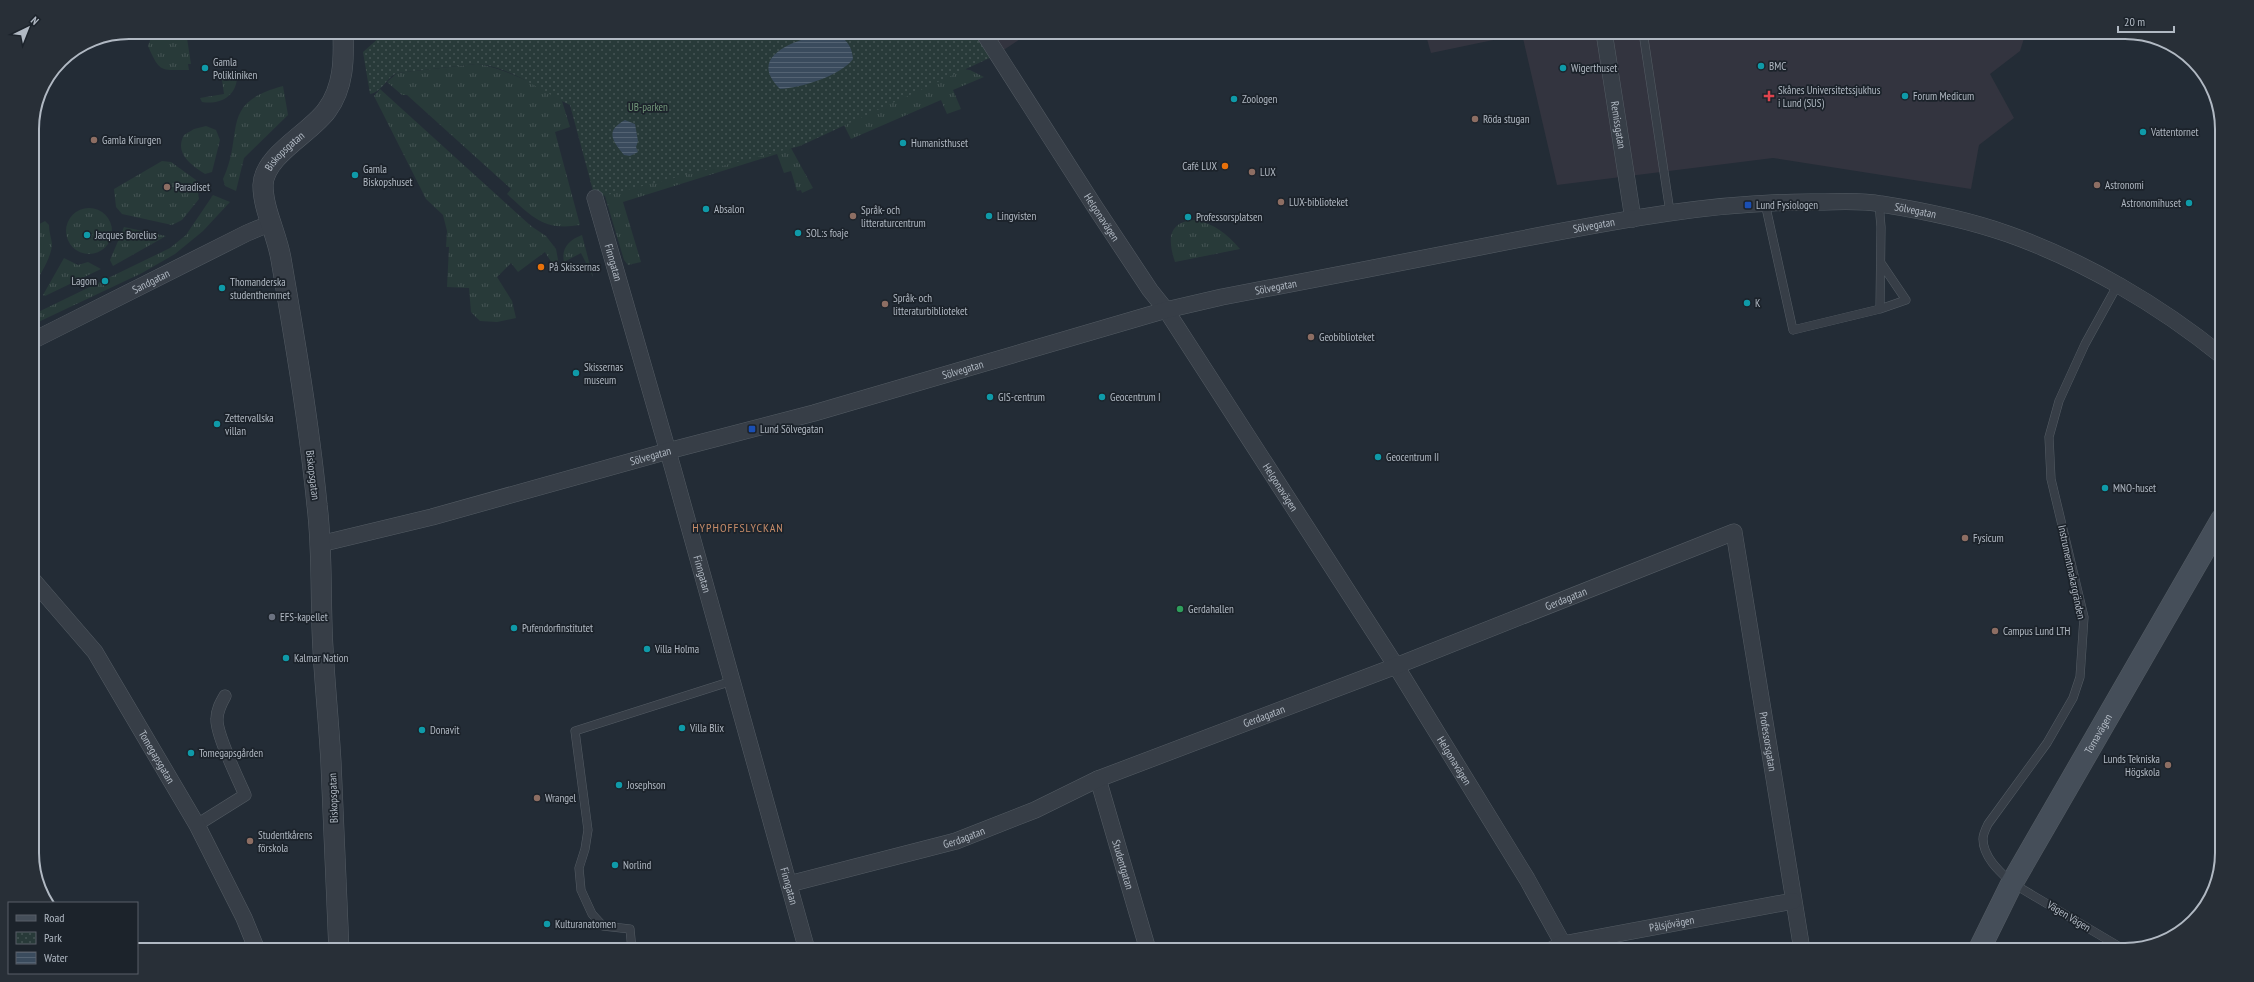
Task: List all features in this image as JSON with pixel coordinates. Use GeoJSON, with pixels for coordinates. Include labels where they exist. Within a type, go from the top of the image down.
{"type":"FeatureCollection","features":[{"type":"Feature","properties":{"kind":"main road","name":"Tornavägen"},"geometry":{"type":"LineString","coordinates":[[1982,943],[2012,883],[2215,531]]}},
{"type":"Feature","properties":{"kind":"street","name":"Biskopsgatan"},"geometry":{"type":"LineString","coordinates":[[339,943],[331,762],[323,649],[318,506],[300,372],[280,253],[264,196],[263,181],[268,170],[277,157],[317,122],[328,109],[340,83],[343,39]]}},
{"type":"Feature","properties":{"kind":"street","name":"Helgonavägen"},"geometry":{"type":"LineString","coordinates":[[987,39],[1095,207],[1150,290],[1166,310],[1396,666],[1527,879],[1557,943]]}},
{"type":"Feature","properties":{"kind":"street","name":"Remissgatan"},"geometry":{"type":"LineString","coordinates":[[1605,39],[1633,219]]}},
{"type":"Feature","properties":{"kind":"street","name":"Finngatan"},"geometry":{"type":"LineString","coordinates":[[595,198],[668,451],[805,943]]}},
{"type":"Feature","properties":{"kind":"street","name":"Sölvegatan"},"geometry":{"type":"LineString","coordinates":[[320,544],[432,517],[668,451],[814,413],[1166,310],[1222,296],[1670,212],[1786,202],[1879,203],[2007,234],[2048,251],[2117,286],[2158,310],[2199,337],[2215,350]]}},
{"type":"Feature","properties":{"kind":"street","name":"Sandgatan"},"geometry":{"type":"LineString","coordinates":[[39,337],[240,236],[271,223]]}},
{"type":"Feature","properties":{"kind":"street","name":"Gerdagatan"},"geometry":{"type":"LineString","coordinates":[[789,884],[956,841],[1035,810],[1098,779],[1396,666],[1734,532]]}},
{"type":"Feature","properties":{"kind":"street","name":"Professorsgatan"},"geometry":{"type":"LineString","coordinates":[[1734,532],[1801,943]]}},
{"type":"Feature","properties":{"kind":"street","name":"Tomegapsgatan"},"geometry":{"type":"LineString","coordinates":[[39,587],[95,652],[197,825],[244,918],[254,943]]}},
{"type":"Feature","properties":{"kind":"street"},"geometry":{"type":"LineString","coordinates":[[197,825],[245,795],[226,751],[216,720],[219,706],[225,696]]}},
{"type":"Feature","properties":{"kind":"street","name":"Studentgatan"},"geometry":{"type":"LineString","coordinates":[[1098,779],[1146,943]]}},
{"type":"Feature","properties":{"kind":"street","name":"Pålsjövägen"},"geometry":{"type":"LineString","coordinates":[[1584,943],[1793,902]]}},
{"type":"Feature","properties":{"kind":"lane"},"geometry":{"type":"LineString","coordinates":[[1644,39],[1670,212]]}},
{"type":"Feature","properties":{"kind":"lane"},"geometry":{"type":"LineString","coordinates":[[1765,203],[1792,330],[1880,309],[1906,300],[1880,264]]}},
{"type":"Feature","properties":{"kind":"lane"},"geometry":{"type":"LineString","coordinates":[[1879,203],[1880,309]]}},
{"type":"Feature","properties":{"kind":"lane","name":"Instrumentmakargränden"},"geometry":{"type":"LineString","coordinates":[[2012,883],[1996,869],[1991,861],[1983,839],[1988,824],[2048,743],[2073,698],[2080,677],[2084,617],[2051,479],[2049,436],[2059,401],[2085,344],[2117,286]]}},
{"type":"Feature","properties":{"kind":"lane"},"geometry":{"type":"LineString","coordinates":[[631,943],[630,929],[603,926],[592,914],[581,890],[579,868],[585,849],[588,830],[575,731],[732,681]]}},
{"type":"Feature","properties":{"kind":"lane","name":"Vägen Vägen"},"geometry":{"type":"LineString","coordinates":[[2012,883],[2113,943]]}},
{"type":"Feature","properties":{"kind":"shaded area"},"geometry":{"type":"Polygon","coordinates":[[[987,39],[1020,39],[996,55],[987,39]]]}},
{"type":"Feature","properties":{"kind":"shaded area","name":"Skånes Universitetssjukhus i Lund (SUS)"},"geometry":{"type":"Polygon","coordinates":[[[1427,39],[1498,39],[1431,53],[1427,39]]]}},
{"type":"Feature","properties":{"kind":"shaded area","name":"Skånes Universitetssjukhus i Lund (SUS)"},"geometry":{"type":"Polygon","coordinates":[[[1523,39],[2024,39],[2020,51],[1990,74],[2014,118],[1979,145],[1971,189],[1773,158],[1557,185],[1523,39]]]}},
{"type":"Feature","properties":{"kind":"green space"},"geometry":{"type":"Polygon","coordinates":[[[150,39],[187,39],[191,64],[188,64],[189,70],[166,70],[162,68],[155,61],[148,46],[150,39]]]}},
{"type":"Feature","properties":{"kind":"green space","name":"UB-parken"},"geometry":{"type":"Polygon","coordinates":[[[378,39],[987,39],[996,55],[800,146],[595,198],[570,105],[513,74],[501,69],[476,64],[397,73],[393,75],[378,91],[370,94],[363,52],[378,39]]]}},
{"type":"Feature","properties":{"kind":"green space"},"geometry":{"type":"Polygon","coordinates":[[[476,64],[496,68],[521,78],[545,90],[562,101],[570,127],[555,132],[580,225],[557,226],[547,224],[532,215],[507,194],[511,189],[407,95],[402,95],[387,82],[397,73],[476,64]]]}},
{"type":"Feature","properties":{"kind":"green space"},"geometry":{"type":"Polygon","coordinates":[[[950,67],[970,70],[984,77],[953,90],[961,109],[947,114],[941,100],[851,139],[842,121],[950,67]]]}},
{"type":"Feature","properties":{"kind":"green space"},"geometry":{"type":"Polygon","coordinates":[[[230,71],[237,78],[234,90],[230,95],[220,101],[208,103],[202,102],[200,98],[224,94],[221,73],[230,71]]]}},
{"type":"Feature","properties":{"kind":"green space"},"geometry":{"type":"Polygon","coordinates":[[[283,86],[288,115],[244,158],[236,191],[225,186],[223,179],[233,147],[237,121],[241,111],[249,101],[263,93],[283,86]]]}},
{"type":"Feature","properties":{"kind":"green space"},"geometry":{"type":"Polygon","coordinates":[[[380,89],[531,226],[546,236],[556,249],[559,265],[555,268],[545,252],[518,272],[511,263],[497,277],[512,301],[516,318],[497,322],[480,321],[471,312],[469,288],[447,287],[449,247],[446,247],[447,231],[443,215],[426,199],[374,96],[380,89]]]}},
{"type":"Feature","properties":{"kind":"green space"},"geometry":{"type":"Polygon","coordinates":[[[206,126],[216,130],[220,140],[212,172],[205,174],[194,167],[186,158],[181,147],[181,141],[184,135],[194,129],[206,126]]]}},
{"type":"Feature","properties":{"kind":"green space"},"geometry":{"type":"Polygon","coordinates":[[[786,139],[813,188],[802,193],[801,190],[797,191],[791,171],[784,173],[777,154],[623,202],[641,262],[628,265],[624,260],[604,193],[786,139]]]}},
{"type":"Feature","properties":{"kind":"green space"},"geometry":{"type":"Polygon","coordinates":[[[162,161],[171,162],[196,180],[199,199],[182,220],[172,225],[122,214],[116,207],[114,189],[162,161]]]}},
{"type":"Feature","properties":{"kind":"green space"},"geometry":{"type":"Polygon","coordinates":[[[213,195],[230,202],[203,231],[175,254],[142,273],[39,322],[39,312],[170,248],[186,235],[213,195]]]}},
{"type":"Feature","properties":{"kind":"green space"},"geometry":{"type":"Polygon","coordinates":[[[89,208],[102,212],[108,218],[112,231],[108,244],[102,250],[89,254],[76,250],[70,244],[66,231],[70,218],[76,212],[89,208]]]}},
{"type":"Feature","properties":{"kind":"green space"},"geometry":{"type":"Polygon","coordinates":[[[1194,220],[1201,221],[1220,230],[1240,249],[1175,262],[1171,247],[1174,229],[1179,224],[1194,220]]]}},
{"type":"Feature","properties":{"kind":"green space"},"geometry":{"type":"Polygon","coordinates":[[[45,221],[49,225],[52,244],[50,255],[39,276],[39,224],[45,221]]]}},
{"type":"Feature","properties":{"kind":"green space"},"geometry":{"type":"Polygon","coordinates":[[[124,227],[166,236],[113,266],[110,260],[124,227]]]}},
{"type":"Feature","properties":{"kind":"green space"},"geometry":{"type":"Polygon","coordinates":[[[582,235],[593,277],[581,253],[564,262],[563,257],[567,245],[573,239],[582,235]]]}},
{"type":"Feature","properties":{"kind":"green space"},"geometry":{"type":"Polygon","coordinates":[[[64,258],[78,265],[88,262],[101,269],[45,296],[43,295],[64,258]]]}},
{"type":"Feature","properties":{"kind":"water"},"geometry":{"type":"Polygon","coordinates":[[[844,39],[848,43],[853,59],[839,71],[830,76],[809,84],[780,89],[771,77],[768,67],[772,58],[779,51],[801,40],[844,39]]]}},
{"type":"Feature","properties":{"kind":"water"},"geometry":{"type":"Polygon","coordinates":[[[625,120],[635,124],[638,141],[636,147],[638,152],[630,156],[624,155],[616,145],[612,136],[615,128],[625,120]]]}},
{"type":"Feature","properties":{"kind":"place","name":"BMC"},"geometry":{"type":"Point","coordinates":[1761,66]}},
{"type":"Feature","properties":{"kind":"place","name":"Gamla Polikliniken"},"geometry":{"type":"Point","coordinates":[205,68]}},
{"type":"Feature","properties":{"kind":"place","name":"Wigerthuset"},"geometry":{"type":"Point","coordinates":[1563,68]}},
{"type":"Feature","properties":{"kind":"place","name":"Skånes Universitetssjukhus i Lund (SUS)"},"geometry":{"type":"Point","coordinates":[1769,96]}},
{"type":"Feature","properties":{"kind":"place","name":"Forum Medicum"},"geometry":{"type":"Point","coordinates":[1905,96]}},
{"type":"Feature","properties":{"kind":"place","name":"Zoologen"},"geometry":{"type":"Point","coordinates":[1234,99]}},
{"type":"Feature","properties":{"kind":"place","name":"Röda stugan"},"geometry":{"type":"Point","coordinates":[1475,119]}},
{"type":"Feature","properties":{"kind":"place","name":"Vattentornet"},"geometry":{"type":"Point","coordinates":[2143,132]}},
{"type":"Feature","properties":{"kind":"place","name":"Gamla Kirurgen"},"geometry":{"type":"Point","coordinates":[94,140]}},
{"type":"Feature","properties":{"kind":"place","name":"Humanisthuset"},"geometry":{"type":"Point","coordinates":[903,143]}},
{"type":"Feature","properties":{"kind":"place","name":"Café LUX"},"geometry":{"type":"Point","coordinates":[1225,166]}},
{"type":"Feature","properties":{"kind":"place","name":"LUX"},"geometry":{"type":"Point","coordinates":[1252,172]}},
{"type":"Feature","properties":{"kind":"place","name":"Gamla Biskopshuset"},"geometry":{"type":"Point","coordinates":[355,175]}},
{"type":"Feature","properties":{"kind":"place","name":"Astronomi"},"geometry":{"type":"Point","coordinates":[2097,185]}},
{"type":"Feature","properties":{"kind":"place","name":"Paradiset"},"geometry":{"type":"Point","coordinates":[167,187]}},
{"type":"Feature","properties":{"kind":"place","name":"LUX-biblioteket"},"geometry":{"type":"Point","coordinates":[1281,202]}},
{"type":"Feature","properties":{"kind":"place","name":"Astronomihuset"},"geometry":{"type":"Point","coordinates":[2189,203]}},
{"type":"Feature","properties":{"kind":"place","name":"Lund Fysiologen"},"geometry":{"type":"Point","coordinates":[1748,205]}},
{"type":"Feature","properties":{"kind":"place","name":"Absalon"},"geometry":{"type":"Point","coordinates":[706,209]}},
{"type":"Feature","properties":{"kind":"place","name":"Språk- och litteraturcentrum"},"geometry":{"type":"Point","coordinates":[853,216]}},
{"type":"Feature","properties":{"kind":"place","name":"Lingvisten"},"geometry":{"type":"Point","coordinates":[989,216]}},
{"type":"Feature","properties":{"kind":"place","name":"Professorsplatsen"},"geometry":{"type":"Point","coordinates":[1188,217]}},
{"type":"Feature","properties":{"kind":"place","name":"SOL:s foaje"},"geometry":{"type":"Point","coordinates":[798,233]}},
{"type":"Feature","properties":{"kind":"place","name":"Jacques Borelius"},"geometry":{"type":"Point","coordinates":[87,235]}},
{"type":"Feature","properties":{"kind":"place","name":"På Skissernas"},"geometry":{"type":"Point","coordinates":[541,267]}},
{"type":"Feature","properties":{"kind":"place","name":"Lagom"},"geometry":{"type":"Point","coordinates":[105,281]}},
{"type":"Feature","properties":{"kind":"place","name":"Thomanderska studenthemmet"},"geometry":{"type":"Point","coordinates":[222,288]}},
{"type":"Feature","properties":{"kind":"place","name":"K"},"geometry":{"type":"Point","coordinates":[1747,303]}},
{"type":"Feature","properties":{"kind":"place","name":"Språk- och litteraturbiblioteket"},"geometry":{"type":"Point","coordinates":[885,304]}},
{"type":"Feature","properties":{"kind":"place","name":"Geobiblioteket"},"geometry":{"type":"Point","coordinates":[1311,337]}},
{"type":"Feature","properties":{"kind":"place","name":"Skissernas museum"},"geometry":{"type":"Point","coordinates":[576,373]}},
{"type":"Feature","properties":{"kind":"place","name":"GIS-centrum"},"geometry":{"type":"Point","coordinates":[990,397]}},
{"type":"Feature","properties":{"kind":"place","name":"Geocentrum I"},"geometry":{"type":"Point","coordinates":[1102,397]}},
{"type":"Feature","properties":{"kind":"place","name":"Zettervallska villan"},"geometry":{"type":"Point","coordinates":[217,424]}},
{"type":"Feature","properties":{"kind":"place","name":"Lund Sölvegatan"},"geometry":{"type":"Point","coordinates":[752,429]}},
{"type":"Feature","properties":{"kind":"place","name":"Geocentrum II"},"geometry":{"type":"Point","coordinates":[1378,457]}},
{"type":"Feature","properties":{"kind":"place","name":"MNO-huset"},"geometry":{"type":"Point","coordinates":[2105,488]}},
{"type":"Feature","properties":{"kind":"place","name":"Fysicum"},"geometry":{"type":"Point","coordinates":[1965,538]}},
{"type":"Feature","properties":{"kind":"place","name":"Gerdahallen"},"geometry":{"type":"Point","coordinates":[1180,609]}},
{"type":"Feature","properties":{"kind":"place","name":"EFS-kapellet"},"geometry":{"type":"Point","coordinates":[272,617]}},
{"type":"Feature","properties":{"kind":"place","name":"Pufendorfinstitutet"},"geometry":{"type":"Point","coordinates":[514,628]}},
{"type":"Feature","properties":{"kind":"place","name":"Campus Lund LTH"},"geometry":{"type":"Point","coordinates":[1995,631]}},
{"type":"Feature","properties":{"kind":"place","name":"Villa Holma"},"geometry":{"type":"Point","coordinates":[647,649]}},
{"type":"Feature","properties":{"kind":"place","name":"Kalmar Nation"},"geometry":{"type":"Point","coordinates":[286,658]}},
{"type":"Feature","properties":{"kind":"place","name":"Villa Blix"},"geometry":{"type":"Point","coordinates":[682,728]}},
{"type":"Feature","properties":{"kind":"place","name":"Donavit"},"geometry":{"type":"Point","coordinates":[422,730]}},
{"type":"Feature","properties":{"kind":"place","name":"Tomegapsgården"},"geometry":{"type":"Point","coordinates":[191,753]}},
{"type":"Feature","properties":{"kind":"place","name":"Lunds Tekniska Högskola"},"geometry":{"type":"Point","coordinates":[2168,765]}},
{"type":"Feature","properties":{"kind":"place","name":"Josephson"},"geometry":{"type":"Point","coordinates":[619,785]}},
{"type":"Feature","properties":{"kind":"place","name":"Wrangel"},"geometry":{"type":"Point","coordinates":[537,798]}},
{"type":"Feature","properties":{"kind":"place","name":"Studentkårens förskola"},"geometry":{"type":"Point","coordinates":[250,841]}},
{"type":"Feature","properties":{"kind":"place","name":"Norlind"},"geometry":{"type":"Point","coordinates":[615,865]}},
{"type":"Feature","properties":{"kind":"place","name":"Kulturanatomen"},"geometry":{"type":"Point","coordinates":[547,924]}},
{"type":"Feature","properties":{"kind":"district","name":"HYPHOFFSLYCKAN"},"geometry":{"type":"Point","coordinates":[738,528]}}]}
